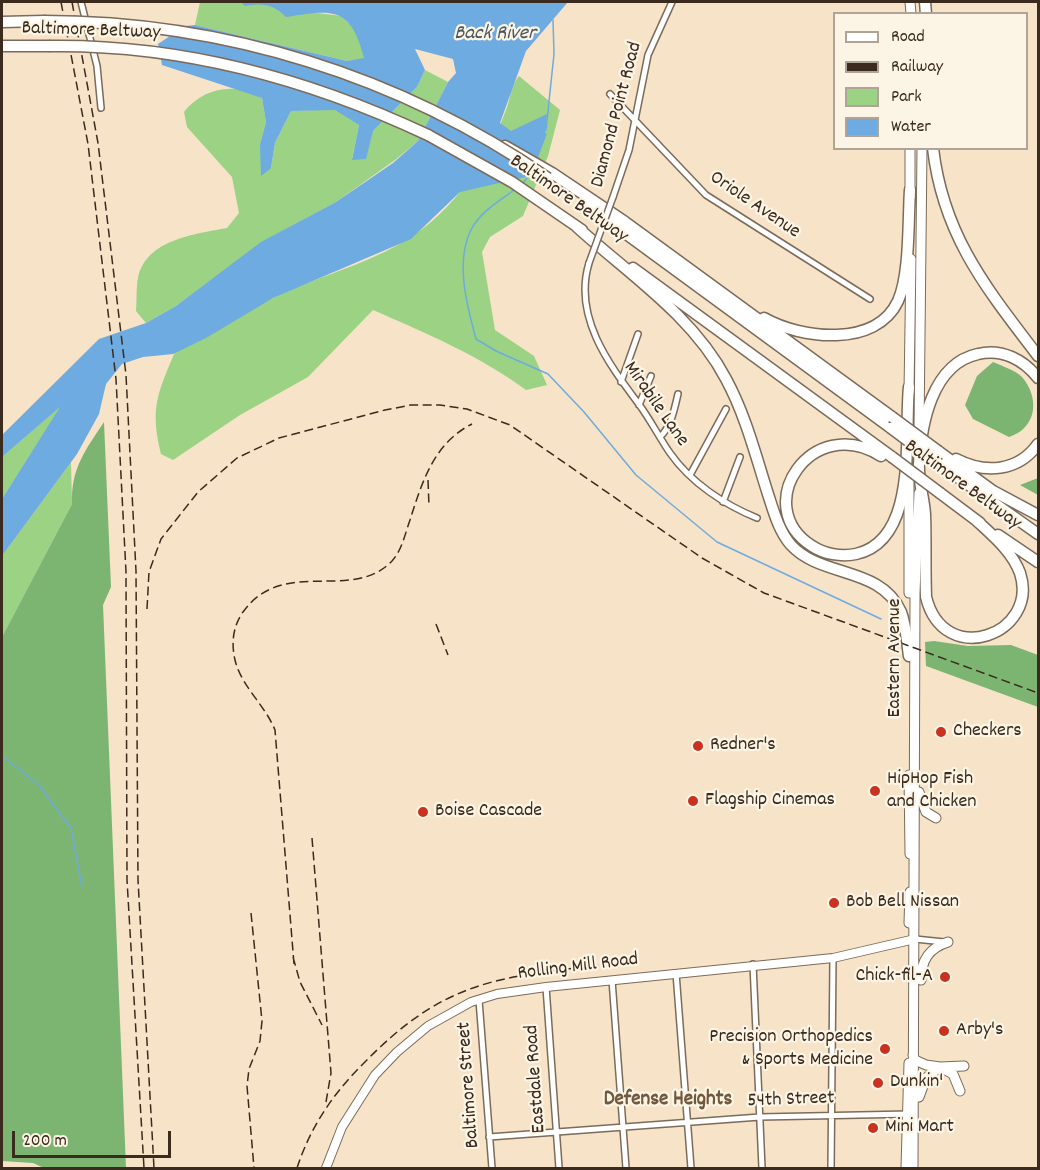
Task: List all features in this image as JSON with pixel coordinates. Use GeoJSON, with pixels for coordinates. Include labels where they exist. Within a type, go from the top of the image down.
{"type":"FeatureCollection","features":[{"type":"Feature","properties":{"kind":"highway","name":"Baltimore Beltway"},"geometry":{"type":"LineString","coordinates":[[2,22],[108,22],[172,29],[250,45],[358,79],[413,101],[467,128],[550,175],[892,422],[939,464],[1038,534]]}},
{"type":"Feature","properties":{"kind":"highway","name":"Baltimore Beltway"},"geometry":{"type":"LineString","coordinates":[[2,46],[105,46],[167,52],[281,78],[348,100],[403,123],[484,165],[535,197],[892,460],[1038,563]]}},
{"type":"Feature","properties":{"kind":"highway"},"geometry":{"type":"LineString","coordinates":[[933,150],[942,200],[959,243],[980,279],[1038,356]]}},
{"type":"Feature","properties":{"kind":"highway"},"geometry":{"type":"LineString","coordinates":[[550,175],[772,322],[800,333],[832,335],[870,326],[888,315],[902,291],[910,190]]}},
{"type":"Feature","properties":{"kind":"highway"},"geometry":{"type":"LineString","coordinates":[[577,227],[676,313],[702,341],[726,378],[738,405],[775,516],[786,539],[812,561],[860,577],[884,589],[902,614],[909,656]]}},
{"type":"Feature","properties":{"kind":"highway"},"geometry":{"type":"LineString","coordinates":[[701,277],[892,422],[993,491],[1038,515]]}},
{"type":"Feature","properties":{"kind":"highway"},"geometry":{"type":"LineString","coordinates":[[976,520],[1011,556],[1020,573],[1023,588],[1020,605],[1011,621],[999,632],[975,639],[959,636],[946,630],[928,608],[924,511],[919,465],[935,392],[945,374],[956,363],[982,353],[1001,354],[1020,361],[1038,378]]}},
{"type":"Feature","properties":{"kind":"highway"},"geometry":{"type":"LineString","coordinates":[[892,460],[866,449],[846,444],[827,446],[808,456],[794,472],[787,500],[791,522],[803,539],[817,549],[844,555],[866,551],[888,532],[903,493],[909,387]]}},
{"type":"Feature","properties":{"kind":"highway"},"geometry":{"type":"LineString","coordinates":[[938,452],[973,466],[996,469],[1024,459],[1038,444]]}},
{"type":"Feature","properties":{"kind":"main road","name":"Eastern Avenue"},"geometry":{"type":"LineString","coordinates":[[906,1168],[915,1060],[909,656],[910,150]]}},
{"type":"Feature","properties":{"kind":"main road"},"geometry":{"type":"LineString","coordinates":[[917,150],[918,179],[922,198]]}},
{"type":"Feature","properties":{"kind":"main road","name":"Eastern Avenue"},"geometry":{"type":"LineString","coordinates":[[913,1168],[909,1041],[915,774],[915,593],[919,465],[922,150]]}},
{"type":"Feature","properties":{"kind":"main road"},"geometry":{"type":"LineString","coordinates":[[915,774],[923,807],[930,816],[936,818]]}},
{"type":"Feature","properties":{"kind":"main road"},"geometry":{"type":"LineString","coordinates":[[915,1033],[922,965],[934,947],[948,942]]}},
{"type":"Feature","properties":{"kind":"main road"},"geometry":{"type":"LineString","coordinates":[[909,1041],[915,1060],[926,1065],[940,1067],[964,1066]]}},
{"type":"Feature","properties":{"kind":"main road"},"geometry":{"type":"LineString","coordinates":[[911,1114],[922,1083],[940,1067]]}},
{"type":"Feature","properties":{"kind":"main road"},"geometry":{"type":"LineString","coordinates":[[940,1067],[953,1074],[960,1091]]}},
{"type":"Feature","properties":{"kind":"street"},"geometry":{"type":"LineString","coordinates":[[81,2],[97,66],[101,108]]}},
{"type":"Feature","properties":{"kind":"street","name":"Diamond Point Road"},"geometry":{"type":"LineString","coordinates":[[586,272],[629,150],[650,48],[672,2]]}},
{"type":"Feature","properties":{"kind":"street","name":"Oriole Avenue"},"geometry":{"type":"LineString","coordinates":[[610,94],[706,195],[870,299]]}},
{"type":"Feature","properties":{"kind":"street","name":"Mirabile Lane"},"geometry":{"type":"LineString","coordinates":[[586,272],[584,300],[588,316],[611,369],[639,405],[671,455],[690,475],[723,502],[757,518]]}},
{"type":"Feature","properties":{"kind":"street"},"geometry":{"type":"LineString","coordinates":[[621,382],[638,334]]}},
{"type":"Feature","properties":{"kind":"street"},"geometry":{"type":"LineString","coordinates":[[639,405],[651,376]]}},
{"type":"Feature","properties":{"kind":"street"},"geometry":{"type":"LineString","coordinates":[[660,437],[667,429],[678,394]]}},
{"type":"Feature","properties":{"kind":"street"},"geometry":{"type":"LineString","coordinates":[[690,475],[726,409]]}},
{"type":"Feature","properties":{"kind":"street"},"geometry":{"type":"LineString","coordinates":[[723,502],[740,457]]}},
{"type":"Feature","properties":{"kind":"street"},"geometry":{"type":"LineString","coordinates":[[912,940],[948,942]]}},
{"type":"Feature","properties":{"kind":"street","name":"Rolling Mill Road"},"geometry":{"type":"LineString","coordinates":[[326,1168],[342,1127],[375,1075],[397,1052],[428,1026],[479,1000],[497,994],[546,987],[753,964],[833,958],[912,940]]}},
{"type":"Feature","properties":{"kind":"street"},"geometry":{"type":"LineString","coordinates":[[831,1168],[833,958]]}},
{"type":"Feature","properties":{"kind":"street"},"geometry":{"type":"LineString","coordinates":[[753,964],[762,1168]]}},
{"type":"Feature","properties":{"kind":"street"},"geometry":{"type":"LineString","coordinates":[[676,973],[691,1168]]}},
{"type":"Feature","properties":{"kind":"street"},"geometry":{"type":"LineString","coordinates":[[612,980],[626,1168]]}},
{"type":"Feature","properties":{"kind":"street","name":"Eastdale Road"},"geometry":{"type":"LineString","coordinates":[[546,987],[559,1168]]}},
{"type":"Feature","properties":{"kind":"street","name":"Baltimore Street"},"geometry":{"type":"LineString","coordinates":[[479,1000],[492,1168]]}},
{"type":"Feature","properties":{"kind":"street","name":"54th Street"},"geometry":{"type":"LineString","coordinates":[[489,1137],[760,1117],[911,1114]]}},
{"type":"Feature","properties":{"kind":"green space"},"geometry":{"type":"Polygon","coordinates":[[[200,2],[240,2],[245,5],[260,3],[277,8],[342,16],[358,32],[365,59],[347,61],[195,25],[200,2]]]}},
{"type":"Feature","properties":{"kind":"green space"},"geometry":{"type":"Polygon","coordinates":[[[425,70],[448,82],[418,141],[336,202],[264,241],[176,306],[146,323],[136,311],[137,286],[143,265],[151,255],[162,247],[187,236],[227,228],[239,213],[232,177],[187,127],[184,112],[191,104],[210,93],[231,89],[252,93],[262,98],[266,122],[260,144],[271,168],[275,143],[291,111],[335,109],[359,125],[352,159],[373,131],[417,87],[425,70]]]}},
{"type":"Feature","properties":{"kind":"green space"},"geometry":{"type":"Polygon","coordinates":[[[519,76],[560,110],[548,156],[523,216],[490,237],[482,252],[495,330],[534,356],[547,385],[526,390],[490,366],[433,336],[373,310],[308,377],[240,415],[173,460],[161,454],[156,425],[157,402],[175,352],[275,297],[374,257],[418,232],[439,215],[473,174],[497,132],[512,88],[519,76]]]}},
{"type":"Feature","properties":{"kind":"green space"},"geometry":{"type":"Polygon","coordinates":[[[993,362],[1022,377],[1032,394],[1033,412],[1030,420],[1018,433],[1009,437],[973,419],[965,405],[977,376],[993,362]]]}},
{"type":"Feature","properties":{"kind":"green space"},"geometry":{"type":"Polygon","coordinates":[[[62,405],[2,499],[2,457],[62,405]]]}},
{"type":"Feature","properties":{"kind":"green space"},"geometry":{"type":"Polygon","coordinates":[[[104,422],[111,587],[103,605],[126,1168],[44,1168],[33,1163],[2,1161],[2,637],[72,504],[74,480],[80,460],[104,422]]]}},
{"type":"Feature","properties":{"kind":"green space"},"geometry":{"type":"Polygon","coordinates":[[[71,462],[72,504],[2,637],[2,556],[71,462]]]}},
{"type":"Feature","properties":{"kind":"green space"},"geometry":{"type":"Polygon","coordinates":[[[1038,478],[1038,495],[1020,485],[1038,478]]]}},
{"type":"Feature","properties":{"kind":"green space"},"geometry":{"type":"Polygon","coordinates":[[[934,641],[968,646],[1011,645],[1038,655],[1038,707],[926,666],[925,642],[934,641]]]}},
{"type":"Feature","properties":{"kind":"water","name":"Back River"},"geometry":{"type":"Polygon","coordinates":[[[240,2],[568,2],[526,51],[500,123],[511,131],[547,114],[545,136],[530,176],[460,192],[411,239],[273,298],[206,338],[173,354],[143,357],[122,364],[106,384],[99,414],[77,454],[2,556],[2,499],[60,407],[2,457],[2,435],[99,339],[146,323],[176,306],[261,242],[336,202],[393,163],[418,141],[448,82],[456,73],[453,59],[415,49],[425,70],[417,87],[373,131],[366,159],[352,160],[359,125],[335,110],[291,111],[275,143],[271,168],[261,176],[260,144],[266,122],[262,98],[162,65],[158,44],[185,26],[195,25],[347,61],[364,58],[353,29],[338,15],[317,13],[286,17],[272,7],[245,6],[240,2]]]}},
{"type":"Feature","properties":{"kind":"waterway"},"geometry":{"type":"LineString","coordinates":[[546,130],[554,54],[553,20]]}},
{"type":"Feature","properties":{"kind":"waterway"},"geometry":{"type":"LineString","coordinates":[[537,158],[546,134]]}},
{"type":"Feature","properties":{"kind":"waterway"},"geometry":{"type":"LineString","coordinates":[[523,183],[531,173]]}},
{"type":"Feature","properties":{"kind":"waterway"},"geometry":{"type":"LineString","coordinates":[[514,190],[479,218],[466,243],[464,284],[476,339],[496,351],[548,374],[584,412],[636,475],[717,542],[881,619]]}},
{"type":"Feature","properties":{"kind":"waterway"},"geometry":{"type":"LineString","coordinates":[[2,756],[37,783],[71,828],[82,887]]}},
{"type":"Feature","properties":{"kind":"railway"},"geometry":{"type":"LineString","coordinates":[[61,2],[88,144],[116,379],[126,572],[127,880],[144,1168]]}},
{"type":"Feature","properties":{"kind":"railway"},"geometry":{"type":"LineString","coordinates":[[72,2],[98,143],[126,375],[136,571],[138,880],[154,1168]]}},
{"type":"Feature","properties":{"kind":"railway"},"geometry":{"type":"LineString","coordinates":[[147,609],[149,572],[161,539],[198,492],[237,458],[279,438],[385,410],[411,405],[440,405],[467,409],[510,425],[702,558],[764,593],[1038,693]]}},
{"type":"Feature","properties":{"kind":"railway"},"geometry":{"type":"LineString","coordinates":[[294,964],[275,730],[238,669],[233,647],[235,629],[243,612],[259,595],[278,586],[297,582],[357,579],[376,573],[392,561],[401,547],[419,492],[431,465],[448,442],[472,424]]}},
{"type":"Feature","properties":{"kind":"railway"},"geometry":{"type":"LineString","coordinates":[[428,480],[429,506]]}},
{"type":"Feature","properties":{"kind":"railway"},"geometry":{"type":"LineString","coordinates":[[436,624],[448,655]]}},
{"type":"Feature","properties":{"kind":"railway"},"geometry":{"type":"LineString","coordinates":[[312,838],[331,1073],[326,1102]]}},
{"type":"Feature","properties":{"kind":"railway"},"geometry":{"type":"LineString","coordinates":[[251,913],[262,1021],[260,1041],[249,1069],[247,1086],[254,1168]]}},
{"type":"Feature","properties":{"kind":"railway"},"geometry":{"type":"LineString","coordinates":[[293,957],[300,982],[322,1025]]}},
{"type":"Feature","properties":{"kind":"railway"},"geometry":{"type":"LineString","coordinates":[[297,1168],[315,1126],[341,1088],[391,1037],[418,1016],[472,988],[500,980],[603,965]]}},
{"type":"Feature","properties":{"kind":"place","name":"Checkers"},"geometry":{"type":"Point","coordinates":[941,732]}},
{"type":"Feature","properties":{"kind":"place","name":"Redner's"},"geometry":{"type":"Point","coordinates":[698,746]}},
{"type":"Feature","properties":{"kind":"place","name":"HipHop Fish and Chicken"},"geometry":{"type":"Point","coordinates":[875,791]}},
{"type":"Feature","properties":{"kind":"place","name":"Flagship Cinemas"},"geometry":{"type":"Point","coordinates":[693,801]}},
{"type":"Feature","properties":{"kind":"place","name":"Boise Cascade"},"geometry":{"type":"Point","coordinates":[423,812]}},
{"type":"Feature","properties":{"kind":"place","name":"Bob Bell Nissan"},"geometry":{"type":"Point","coordinates":[834,903]}},
{"type":"Feature","properties":{"kind":"place","name":"Chick-fil-A"},"geometry":{"type":"Point","coordinates":[945,977]}},
{"type":"Feature","properties":{"kind":"place","name":"Arby's"},"geometry":{"type":"Point","coordinates":[944,1031]}},
{"type":"Feature","properties":{"kind":"place","name":"Precision Orthopedics & Sports Medicine"},"geometry":{"type":"Point","coordinates":[885,1049]}},
{"type":"Feature","properties":{"kind":"place","name":"Dunkin'"},"geometry":{"type":"Point","coordinates":[878,1083]}},
{"type":"Feature","properties":{"kind":"place","name":"Mini Mart"},"geometry":{"type":"Point","coordinates":[873,1128]}},
{"type":"Feature","properties":{"kind":"district","name":"Defense Heights"},"geometry":{"type":"Point","coordinates":[668,1101]}}]}
